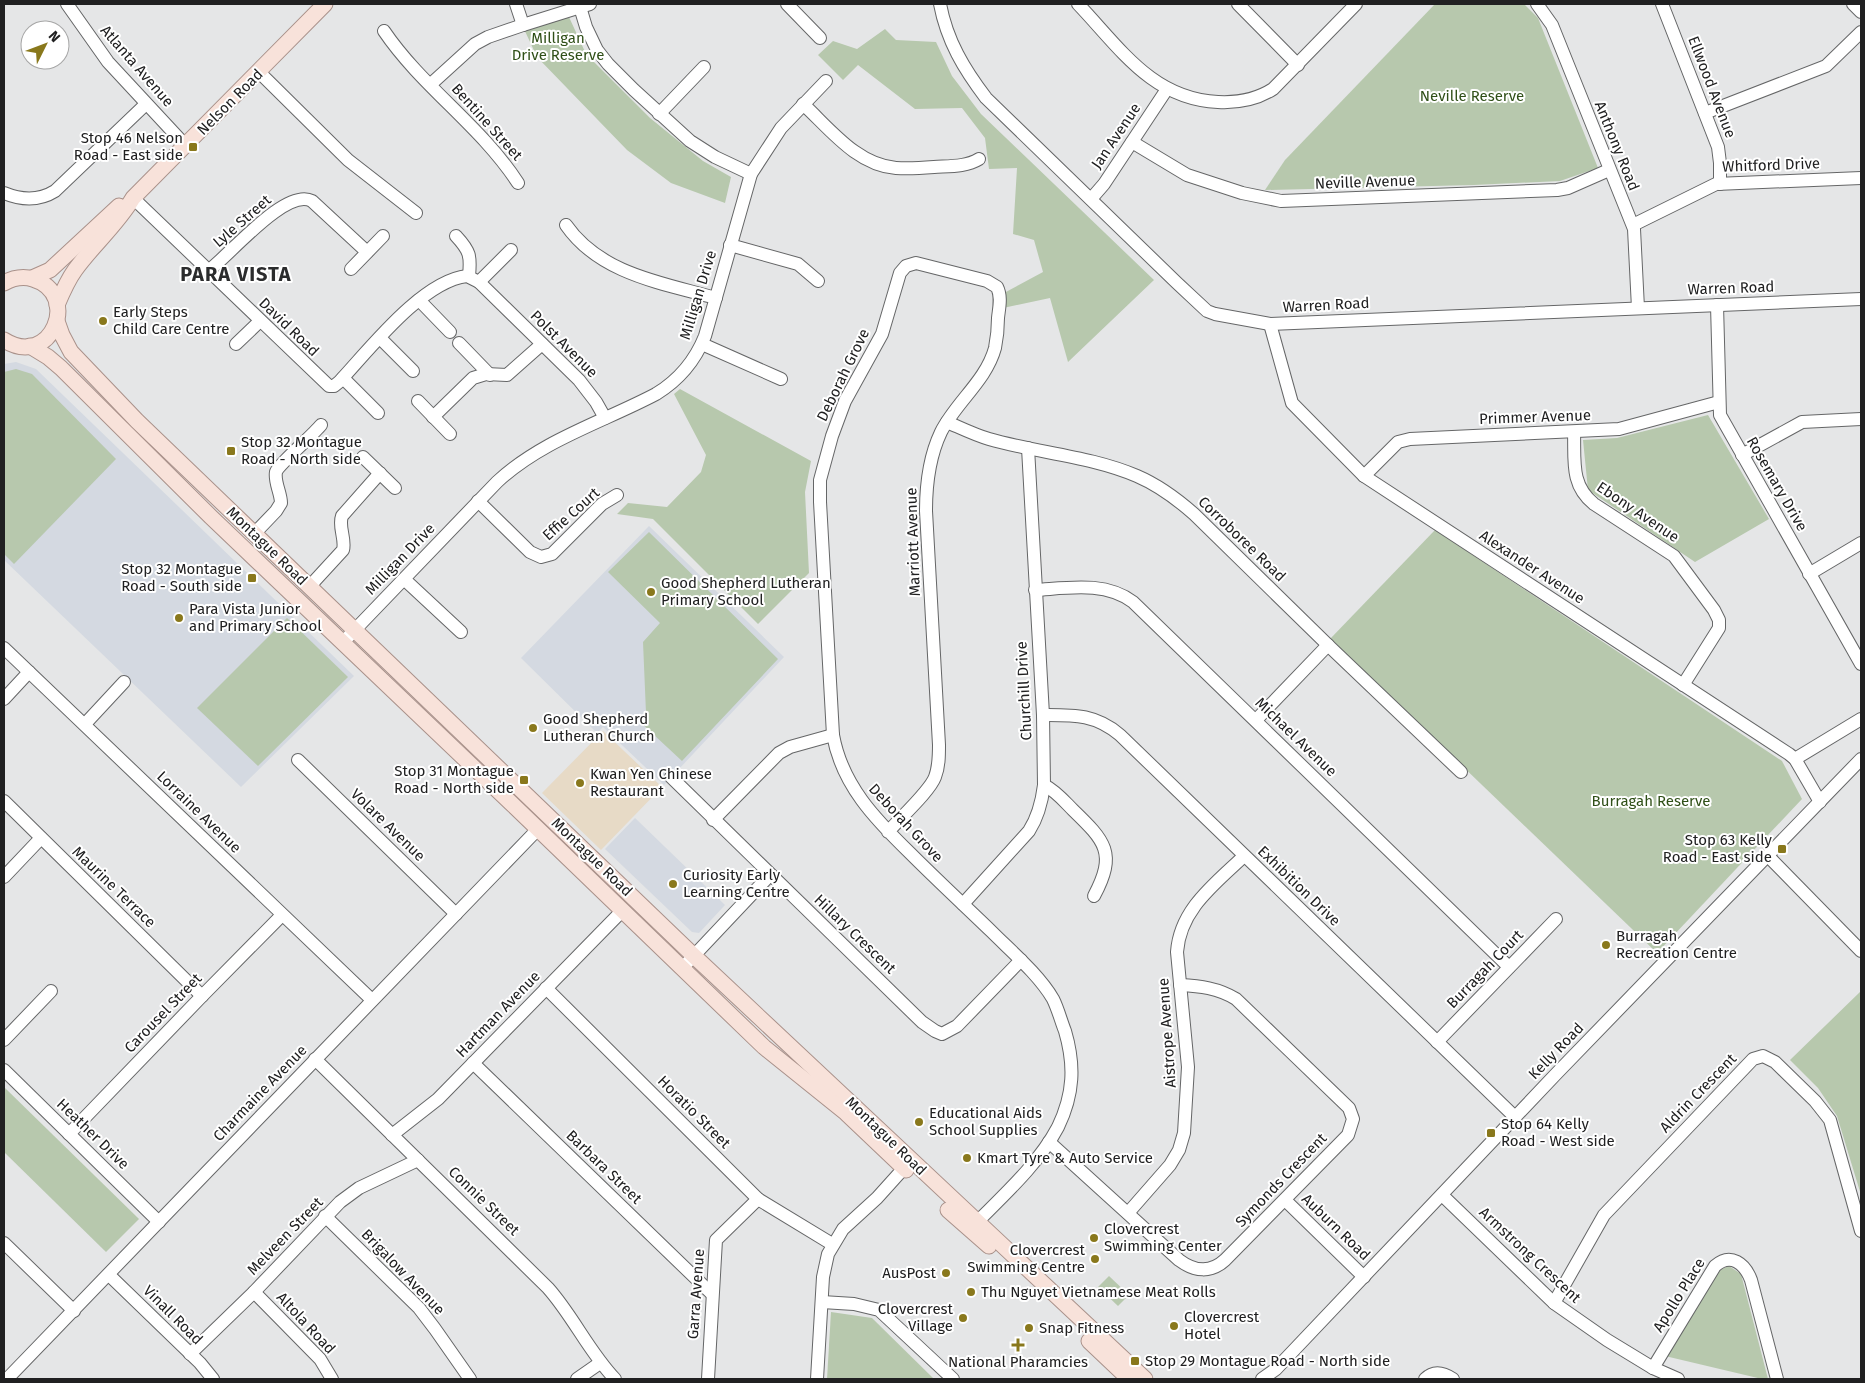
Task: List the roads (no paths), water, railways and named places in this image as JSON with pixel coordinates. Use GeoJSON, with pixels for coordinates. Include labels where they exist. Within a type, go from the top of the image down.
{"type":"FeatureCollection","features":[{"type":"Feature","properties":{"kind":"main road","name":"Nelson Road"},"geometry":{"type":"LineString","coordinates":[[32,278],[50,270],[118,207],[133,198],[325,4]]}},
{"type":"Feature","properties":{"kind":"main road","name":"Nelson Road"},"geometry":{"type":"LineString","coordinates":[[57,305],[75,270],[123,214],[133,198]]}},
{"type":"Feature","properties":{"kind":"main road"},"geometry":{"type":"LineString","coordinates":[[7,278],[32,278],[48,288],[57,305],[56,326],[50,336],[30,346],[7,344]]}},
{"type":"Feature","properties":{"kind":"main road","name":"Montague Road"},"geometry":{"type":"LineString","coordinates":[[57,321],[67,346],[89,373],[137,421],[694,956],[828,1081],[908,1165]]}},
{"type":"Feature","properties":{"kind":"main road","name":"Montague Road"},"geometry":{"type":"LineString","coordinates":[[30,346],[55,362],[160,467],[764,1047],[908,1165],[1145,1379]]}},
{"type":"Feature","properties":{"kind":"main road"},"geometry":{"type":"LineString","coordinates":[[538,829],[550,817]]}},
{"type":"Feature","properties":{"kind":"main road","name":"Montague Road"},"geometry":{"type":"LineString","coordinates":[[974,1226],[1129,1379]]}},
{"type":"Feature","properties":{"kind":"street","name":"Atlanta Avenue"},"geometry":{"type":"LineString","coordinates":[[67,4],[100,53],[186,146]]}},
{"type":"Feature","properties":{"kind":"street"},"geometry":{"type":"LineString","coordinates":[[516,4],[523,25],[585,5],[590,36],[604,60],[684,137],[699,148],[751,174]]}},
{"type":"Feature","properties":{"kind":"street"},"geometry":{"type":"LineString","coordinates":[[787,4],[820,38]]}},
{"type":"Feature","properties":{"kind":"street","name":"Warren Road"},"geometry":{"type":"LineString","coordinates":[[940,4],[951,45],[986,98],[1207,311],[1223,316],[1270,324],[1861,299]]}},
{"type":"Feature","properties":{"kind":"street"},"geometry":{"type":"LineString","coordinates":[[1078,4],[1141,71],[1153,81],[1184,96],[1202,100],[1241,101],[1256,98],[1268,92],[1298,65],[1356,4]]}},
{"type":"Feature","properties":{"kind":"street"},"geometry":{"type":"LineString","coordinates":[[1238,4],[1298,65]]}},
{"type":"Feature","properties":{"kind":"street","name":"Anthony Road"},"geometry":{"type":"LineString","coordinates":[[1537,4],[1552,25],[1609,170],[1633,225],[1638,308]]}},
{"type":"Feature","properties":{"kind":"street","name":"Ellwood Avenue"},"geometry":{"type":"LineString","coordinates":[[1662,4],[1719,152],[1720,184]]}},
{"type":"Feature","properties":{"kind":"street"},"geometry":{"type":"LineString","coordinates":[[1853,4],[1861,12]]}},
{"type":"Feature","properties":{"kind":"street","name":"Bentine Street"},"geometry":{"type":"LineString","coordinates":[[431,84],[475,44],[488,37],[523,25]]}},
{"type":"Feature","properties":{"kind":"street","name":"Bentine Street"},"geometry":{"type":"LineString","coordinates":[[384,30],[403,56],[495,152],[518,183]]}},
{"type":"Feature","properties":{"kind":"street"},"geometry":{"type":"LineString","coordinates":[[1705,113],[1826,66],[1861,32]]}},
{"type":"Feature","properties":{"kind":"street"},"geometry":{"type":"LineString","coordinates":[[659,114],[704,67]]}},
{"type":"Feature","properties":{"kind":"street"},"geometry":{"type":"LineString","coordinates":[[259,72],[348,160],[416,213]]}},
{"type":"Feature","properties":{"kind":"street","name":"Milligan Drive"},"geometry":{"type":"LineString","coordinates":[[343,643],[506,473],[529,456],[651,397],[669,386],[691,364],[702,344],[751,174],[775,135],[826,81]]}},
{"type":"Feature","properties":{"kind":"street","name":"Jan Avenue"},"geometry":{"type":"LineString","coordinates":[[1091,199],[1167,89]]}},
{"type":"Feature","properties":{"kind":"street"},"geometry":{"type":"LineString","coordinates":[[4,193],[22,198],[32,198],[55,191],[146,104]]}},
{"type":"Feature","properties":{"kind":"street"},"geometry":{"type":"LineString","coordinates":[[804,104],[855,152],[880,165],[896,168],[968,165],[979,159]]}},
{"type":"Feature","properties":{"kind":"street","name":"Neville Avenue"},"geometry":{"type":"LineString","coordinates":[[1132,142],[1187,175],[1242,193],[1281,201],[1557,190],[1568,188],[1609,170]]}},
{"type":"Feature","properties":{"kind":"street","name":"Whitford Drive"},"geometry":{"type":"LineString","coordinates":[[1633,225],[1709,186],[1861,178]]}},
{"type":"Feature","properties":{"kind":"street","name":"David Road"},"geometry":{"type":"LineString","coordinates":[[133,198],[324,384],[332,387],[343,378]]}},
{"type":"Feature","properties":{"kind":"street","name":"Lyle Street"},"geometry":{"type":"LineString","coordinates":[[208,271],[268,216],[295,200],[302,198],[312,200],[367,252]]}},
{"type":"Feature","properties":{"kind":"street"},"geometry":{"type":"LineString","coordinates":[[566,225],[593,254],[613,266],[642,278],[716,298]]}},
{"type":"Feature","properties":{"kind":"street"},"geometry":{"type":"LineString","coordinates":[[351,269],[383,236]]}},
{"type":"Feature","properties":{"kind":"street"},"geometry":{"type":"LineString","coordinates":[[456,236],[469,255],[474,279]]}},
{"type":"Feature","properties":{"kind":"street"},"geometry":{"type":"LineString","coordinates":[[730,245],[795,262],[818,281]]}},
{"type":"Feature","properties":{"kind":"street"},"geometry":{"type":"LineString","coordinates":[[378,413],[343,378],[418,300],[446,282],[459,277],[474,279],[511,250]]}},
{"type":"Feature","properties":{"kind":"street","name":"Marriott Avenue"},"geometry":{"type":"LineString","coordinates":[[888,832],[934,780],[938,765],[939,745],[926,499],[930,462],[947,422],[982,374],[992,355],[997,338],[999,291],[998,288],[988,281],[923,264],[911,263],[906,266]]}},
{"type":"Feature","properties":{"kind":"street","name":"Deborah Grove"},"geometry":{"type":"LineString","coordinates":[[906,266],[900,273],[882,334],[845,401],[832,436],[820,480],[821,531],[833,735],[838,759],[862,802],[888,832],[1021,960],[1052,998],[1063,1025],[1072,1060],[1068,1100],[1058,1126],[1049,1142],[1017,1181],[974,1226]]}},
{"type":"Feature","properties":{"kind":"street","name":"Polst Avenue"},"geometry":{"type":"LineString","coordinates":[[474,279],[583,386],[605,418]]}},
{"type":"Feature","properties":{"kind":"street"},"geometry":{"type":"LineString","coordinates":[[418,300],[450,332]]}},
{"type":"Feature","properties":{"kind":"street","name":"Rosemary Drive"},"geometry":{"type":"LineString","coordinates":[[1717,305],[1720,415],[1861,664]]}},
{"type":"Feature","properties":{"kind":"street"},"geometry":{"type":"LineString","coordinates":[[236,344],[260,321]]}},
{"type":"Feature","properties":{"kind":"street","name":"Alexander Avenue"},"geometry":{"type":"LineString","coordinates":[[1270,324],[1292,403],[1364,476],[1790,754],[1795,759],[1820,802]]}},
{"type":"Feature","properties":{"kind":"street"},"geometry":{"type":"LineString","coordinates":[[380,338],[413,371]]}},
{"type":"Feature","properties":{"kind":"street"},"geometry":{"type":"LineString","coordinates":[[459,343],[490,375]]}},
{"type":"Feature","properties":{"kind":"street"},"geometry":{"type":"LineString","coordinates":[[433,417],[470,380],[478,376],[504,376],[510,374],[542,344]]}},
{"type":"Feature","properties":{"kind":"street"},"geometry":{"type":"LineString","coordinates":[[702,344],[781,378]]}},
{"type":"Feature","properties":{"kind":"street"},"geometry":{"type":"LineString","coordinates":[[418,401],[450,434]]}},
{"type":"Feature","properties":{"kind":"street","name":"Primmer Avenue"},"geometry":{"type":"LineString","coordinates":[[1364,476],[1398,442],[1410,439],[1629,428],[1719,402]]}},
{"type":"Feature","properties":{"kind":"street"},"geometry":{"type":"LineString","coordinates":[[1742,456],[1802,422],[1861,419]]}},
{"type":"Feature","properties":{"kind":"street","name":"Corroboree Road"},"geometry":{"type":"LineString","coordinates":[[947,422],[990,439],[1091,462],[1139,476],[1161,489],[1194,514],[1461,772]]}},
{"type":"Feature","properties":{"kind":"street"},"geometry":{"type":"LineString","coordinates":[[254,534],[281,503],[276,479],[278,468],[308,440],[320,425]]}},
{"type":"Feature","properties":{"kind":"street","name":"Ebony Avenue"},"geometry":{"type":"LineString","coordinates":[[1574,432],[1576,475],[1583,494],[1594,504],[1674,556],[1714,610],[1719,620],[1719,628],[1683,685]]}},
{"type":"Feature","properties":{"kind":"street","name":"Churchill Drive"},"geometry":{"type":"LineString","coordinates":[[963,904],[1029,831],[1036,818],[1044,785],[1028,448]]}},
{"type":"Feature","properties":{"kind":"street"},"geometry":{"type":"LineString","coordinates":[[363,457],[396,488]]}},
{"type":"Feature","properties":{"kind":"street"},"geometry":{"type":"LineString","coordinates":[[309,587],[343,550],[344,545],[340,524],[342,516],[380,473]]}},
{"type":"Feature","properties":{"kind":"street","name":"Effie Court"},"geometry":{"type":"LineString","coordinates":[[478,501],[533,555],[541,557],[552,554],[602,504],[617,495]]}},
{"type":"Feature","properties":{"kind":"street"},"geometry":{"type":"LineString","coordinates":[[1809,574],[1861,543]]}},
{"type":"Feature","properties":{"kind":"street"},"geometry":{"type":"LineString","coordinates":[[404,579],[461,632]]}},
{"type":"Feature","properties":{"kind":"street","name":"Michael Avenue"},"geometry":{"type":"LineString","coordinates":[[1035,590],[1094,588],[1112,591],[1127,597],[1256,720],[1508,967]]}},
{"type":"Feature","properties":{"kind":"street"},"geometry":{"type":"LineString","coordinates":[[1256,720],[1328,645]]}},
{"type":"Feature","properties":{"kind":"street","name":"Lorraine Avenue"},"geometry":{"type":"LineString","coordinates":[[4,648],[372,1000]]}},
{"type":"Feature","properties":{"kind":"street"},"geometry":{"type":"LineString","coordinates":[[4,698],[29,672]]}},
{"type":"Feature","properties":{"kind":"street"},"geometry":{"type":"LineString","coordinates":[[84,724],[124,682]]}},
{"type":"Feature","properties":{"kind":"street","name":"Exhibition Drive"},"geometry":{"type":"LineString","coordinates":[[1042,715],[1088,717],[1096,719],[1113,729],[1515,1117]]}},
{"type":"Feature","properties":{"kind":"street"},"geometry":{"type":"LineString","coordinates":[[1795,759],[1861,719]]}},
{"type":"Feature","properties":{"kind":"street"},"geometry":{"type":"LineString","coordinates":[[713,820],[780,753],[790,747],[833,735]]}},
{"type":"Feature","properties":{"kind":"street","name":"Kelly Road"},"geometry":{"type":"LineString","coordinates":[[1262,1379],[1274,1374],[1515,1117],[1861,759]]}},
{"type":"Feature","properties":{"kind":"street","name":"Volare Avenue"},"geometry":{"type":"LineString","coordinates":[[298,760],[456,914]]}},
{"type":"Feature","properties":{"kind":"street","name":"Hillary Crescent"},"geometry":{"type":"LineString","coordinates":[[671,777],[922,1022],[939,1033],[947,1032],[957,1026],[1021,960]]}},
{"type":"Feature","properties":{"kind":"street"},"geometry":{"type":"LineString","coordinates":[[1044,785],[1054,792],[1101,839],[1106,853],[1106,860],[1102,880],[1094,896]]}},
{"type":"Feature","properties":{"kind":"street","name":"Maurine Terrace"},"geometry":{"type":"LineString","coordinates":[[4,801],[202,996]]}},
{"type":"Feature","properties":{"kind":"street","name":"Charmaine Avenue"},"geometry":{"type":"LineString","coordinates":[[8,1379],[538,829]]}},
{"type":"Feature","properties":{"kind":"street"},"geometry":{"type":"LineString","coordinates":[[4,877],[41,838]]}},
{"type":"Feature","properties":{"kind":"street","name":"Aistrope Avenue"},"geometry":{"type":"LineString","coordinates":[[1128,1213],[1170,1165],[1179,1150],[1186,1122],[1188,1074],[1178,942],[1186,918],[1202,898],[1244,856]]}},
{"type":"Feature","properties":{"kind":"street"},"geometry":{"type":"LineString","coordinates":[[1768,856],[1861,950]]}},
{"type":"Feature","properties":{"kind":"street"},"geometry":{"type":"LineString","coordinates":[[682,968],[770,875]]}},
{"type":"Feature","properties":{"kind":"street","name":"Hartman Avenue"},"geometry":{"type":"LineString","coordinates":[[392,1135],[430,1107],[622,910]]}},
{"type":"Feature","properties":{"kind":"street","name":"Carousel Street"},"geometry":{"type":"LineString","coordinates":[[70,1134],[282,915]]}},
{"type":"Feature","properties":{"kind":"street","name":"Burragah Court"},"geometry":{"type":"LineString","coordinates":[[1437,1042],[1556,919]]}},
{"type":"Feature","properties":{"kind":"street","name":"Symonds Crescent"},"geometry":{"type":"LineString","coordinates":[[1049,1142],[1167,1250],[1187,1266],[1206,1270],[1218,1266],[1348,1135],[1352,1125],[1352,1113],[1349,1108],[1236,999],[1226,993],[1208,988],[1180,985]]}},
{"type":"Feature","properties":{"kind":"street","name":"Horatio Street"},"geometry":{"type":"LineString","coordinates":[[546,988],[758,1198],[832,1244]]}},
{"type":"Feature","properties":{"kind":"street"},"geometry":{"type":"LineString","coordinates":[[4,1040],[51,991]]}},
{"type":"Feature","properties":{"kind":"street","name":"Aldrin Crescent"},"geometry":{"type":"LineString","coordinates":[[1554,1303],[1604,1215],[1753,1059],[1758,1056],[1764,1056],[1775,1062],[1815,1101],[1830,1120],[1861,1231]]}},
{"type":"Feature","properties":{"kind":"street","name":"Connie Street"},"geometry":{"type":"LineString","coordinates":[[315,1059],[552,1292],[600,1363],[615,1379]]}},
{"type":"Feature","properties":{"kind":"street","name":"Barbara Street"},"geometry":{"type":"LineString","coordinates":[[473,1063],[712,1294]]}},
{"type":"Feature","properties":{"kind":"street","name":"Heather Drive"},"geometry":{"type":"LineString","coordinates":[[4,1070],[159,1222]]}},
{"type":"Feature","properties":{"kind":"street","name":"Melveen Street"},"geometry":{"type":"LineString","coordinates":[[190,1354],[254,1292],[340,1202],[359,1188],[418,1160]]}},
{"type":"Feature","properties":{"kind":"street"},"geometry":{"type":"LineString","coordinates":[[817,1379],[824,1269],[832,1244],[843,1229],[908,1165]]}},
{"type":"Feature","properties":{"kind":"street","name":"Armstrong Crescent"},"geometry":{"type":"LineString","coordinates":[[1442,1195],[1554,1303],[1607,1340],[1653,1368],[1678,1379]]}},
{"type":"Feature","properties":{"kind":"street","name":"Garra Avenue"},"geometry":{"type":"LineString","coordinates":[[708,1379],[716,1240],[758,1198]]}},
{"type":"Feature","properties":{"kind":"street","name":"Auburn Road"},"geometry":{"type":"LineString","coordinates":[[1285,1200],[1364,1278]]}},
{"type":"Feature","properties":{"kind":"street","name":"Brigalow Avenue"},"geometry":{"type":"LineString","coordinates":[[325,1216],[419,1308],[470,1379]]}},
{"type":"Feature","properties":{"kind":"street"},"geometry":{"type":"LineString","coordinates":[[4,1243],[74,1311]]}},
{"type":"Feature","properties":{"kind":"street","name":"Apollo Place"},"geometry":{"type":"LineString","coordinates":[[1653,1368],[1715,1266],[1719,1262],[1731,1259],[1744,1266],[1751,1280],[1777,1379]]}},
{"type":"Feature","properties":{"kind":"street","name":"Vinall Road"},"geometry":{"type":"LineString","coordinates":[[110,1274],[213,1379]]}},
{"type":"Feature","properties":{"kind":"street","name":"Altola Road"},"geometry":{"type":"LineString","coordinates":[[254,1292],[320,1359],[332,1379]]}},
{"type":"Feature","properties":{"kind":"street"},"geometry":{"type":"LineString","coordinates":[[822,1302],[854,1304],[879,1310],[952,1379]]}},
{"type":"Feature","properties":{"kind":"street"},"geometry":{"type":"LineString","coordinates":[[577,1379],[600,1363]]}},
{"type":"Feature","properties":{"kind":"street"},"geometry":{"type":"LineString","coordinates":[[1425,1379],[1433,1373],[1445,1374],[1453,1379]]}},
{"type":"Feature","properties":{"kind":"place","name":"Stop 46 Nelson Road - East side"},"geometry":{"type":"Point","coordinates":[193,147]}},
{"type":"Feature","properties":{"kind":"place","name":"Early Steps Child Care Centre"},"geometry":{"type":"Point","coordinates":[103,321]}},
{"type":"Feature","properties":{"kind":"place","name":"Stop 32 Montague Road - North side"},"geometry":{"type":"Point","coordinates":[231,451]}},
{"type":"Feature","properties":{"kind":"place","name":"Stop 32 Montague Road - South side"},"geometry":{"type":"Point","coordinates":[252,578]}},
{"type":"Feature","properties":{"kind":"place","name":"Good Shepherd Lutheran Primary School"},"geometry":{"type":"Point","coordinates":[651,592]}},
{"type":"Feature","properties":{"kind":"place","name":"Para Vista Junior and Primary School"},"geometry":{"type":"Point","coordinates":[179,618]}},
{"type":"Feature","properties":{"kind":"place","name":"Good Shepherd Lutheran Church"},"geometry":{"type":"Point","coordinates":[533,728]}},
{"type":"Feature","properties":{"kind":"place","name":"Stop 31 Montague Road - North side"},"geometry":{"type":"Point","coordinates":[524,780]}},
{"type":"Feature","properties":{"kind":"place","name":"Kwan Yen Chinese Restaurant"},"geometry":{"type":"Point","coordinates":[580,783]}},
{"type":"Feature","properties":{"kind":"place","name":"Stop 63 Kelly Road - East side"},"geometry":{"type":"Point","coordinates":[1782,849]}},
{"type":"Feature","properties":{"kind":"place","name":"Curiosity Early Learning Centre"},"geometry":{"type":"Point","coordinates":[673,884]}},
{"type":"Feature","properties":{"kind":"place","name":"Burragah Recreation Centre"},"geometry":{"type":"Point","coordinates":[1606,945]}},
{"type":"Feature","properties":{"kind":"place","name":"Educational Aids School Supplies"},"geometry":{"type":"Point","coordinates":[919,1122]}},
{"type":"Feature","properties":{"kind":"place","name":"Stop 64 Kelly Road - West side"},"geometry":{"type":"Point","coordinates":[1491,1133]}},
{"type":"Feature","properties":{"kind":"place","name":"Kmart Tyre & Auto Service"},"geometry":{"type":"Point","coordinates":[967,1158]}},
{"type":"Feature","properties":{"kind":"place","name":"Clovercrest Swimming Center"},"geometry":{"type":"Point","coordinates":[1094,1238]}},
{"type":"Feature","properties":{"kind":"place","name":"Clovercrest Swimming Centre"},"geometry":{"type":"Point","coordinates":[1095,1259]}},
{"type":"Feature","properties":{"kind":"place","name":"AusPost"},"geometry":{"type":"Point","coordinates":[946,1273]}},
{"type":"Feature","properties":{"kind":"place","name":"Thu Nguyet Vietnamese Meat Rolls"},"geometry":{"type":"Point","coordinates":[971,1292]}},
{"type":"Feature","properties":{"kind":"place","name":"Clovercrest Village"},"geometry":{"type":"Point","coordinates":[963,1318]}},
{"type":"Feature","properties":{"kind":"place","name":"Clovercrest Hotel"},"geometry":{"type":"Point","coordinates":[1174,1326]}},
{"type":"Feature","properties":{"kind":"place","name":"Snap Fitness"},"geometry":{"type":"Point","coordinates":[1029,1328]}},
{"type":"Feature","properties":{"kind":"place","name":"National Pharamcies"},"geometry":{"type":"Point","coordinates":[1018,1345]}},
{"type":"Feature","properties":{"kind":"place","name":"Stop 29 Montague Road - North side"},"geometry":{"type":"Point","coordinates":[1135,1361]}},
{"type":"Feature","properties":{"kind":"district","name":"PARA VISTA"},"geometry":{"type":"Point","coordinates":[236,274]}},
{"type":"Feature","properties":{"kind":"park label","name":"Milligan Drive Reserve"},"geometry":{"type":"Point","coordinates":[558,46]}},
{"type":"Feature","properties":{"kind":"park label","name":"Neville Reserve"},"geometry":{"type":"Point","coordinates":[1472,96]}},
{"type":"Feature","properties":{"kind":"park label","name":"Burragah Reserve"},"geometry":{"type":"Point","coordinates":[1651,801]}}]}
